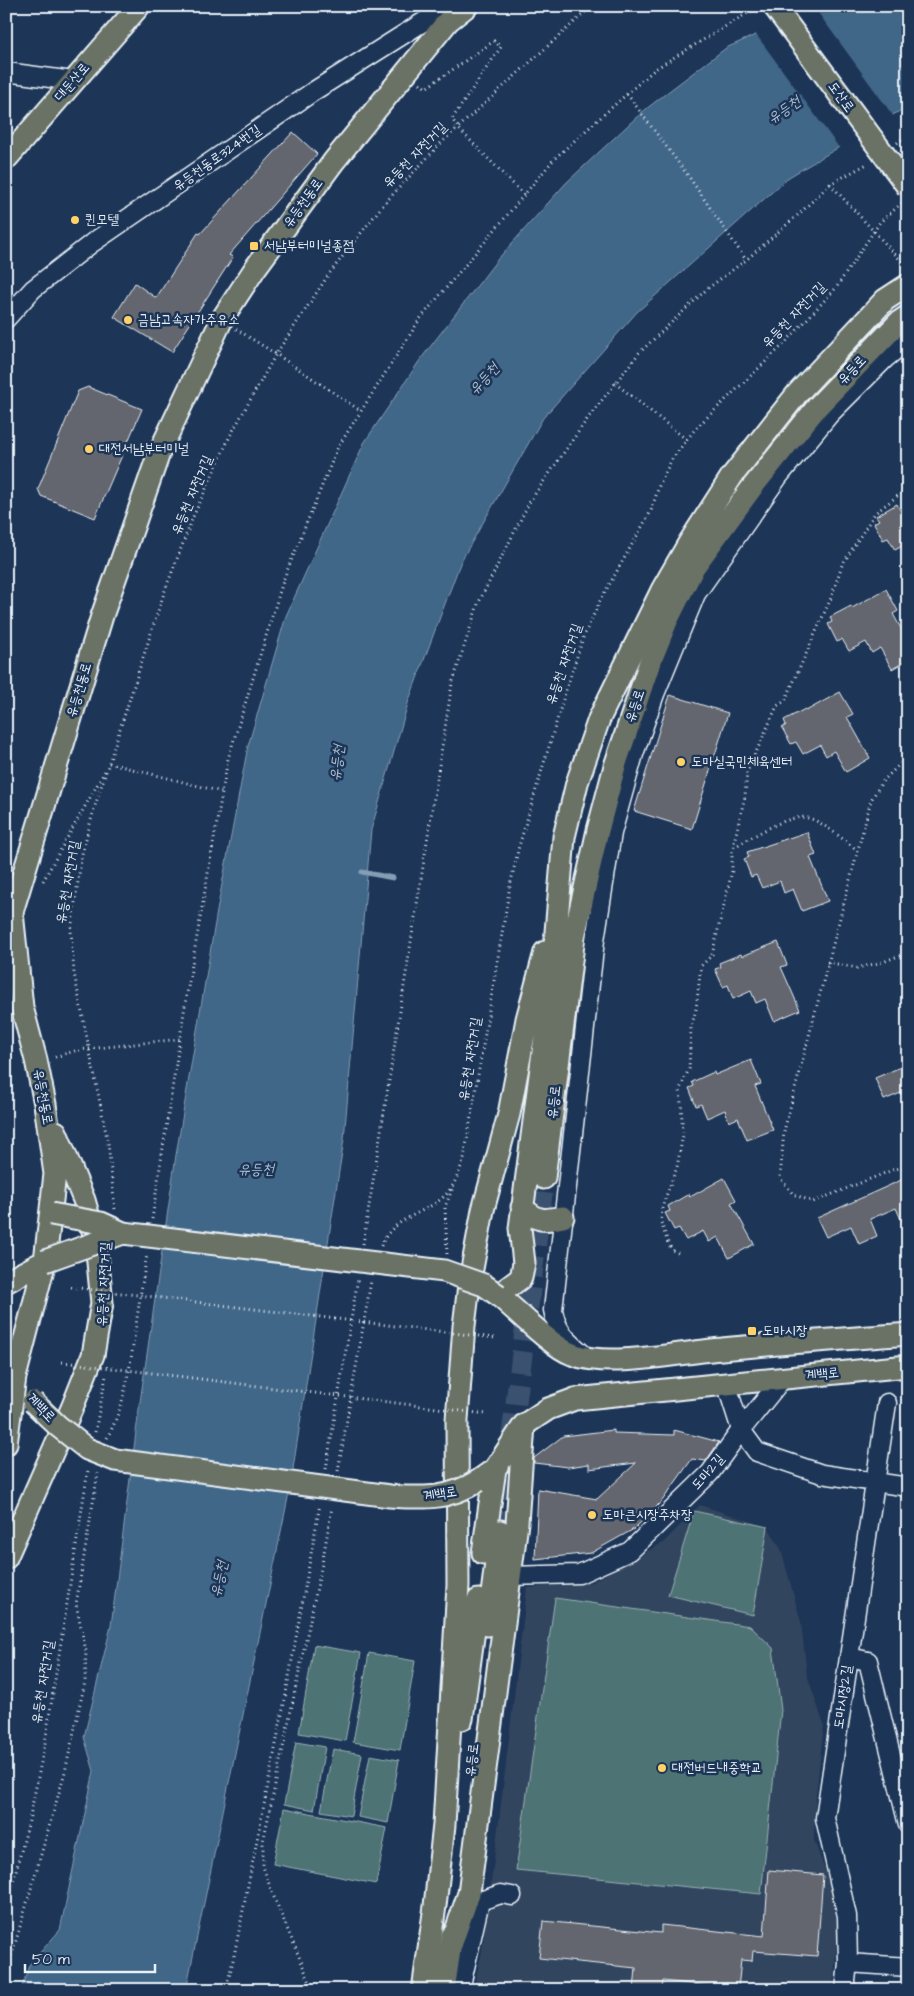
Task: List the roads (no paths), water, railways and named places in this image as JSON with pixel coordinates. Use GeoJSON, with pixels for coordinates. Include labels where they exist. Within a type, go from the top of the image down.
{"type":"FeatureCollection","features":[{"type":"Feature","properties":{"kind":"main road","name":"대둔산로"},"geometry":{"type":"LineString","coordinates":[[6,159],[139,6]]}},
{"type":"Feature","properties":{"kind":"main road","name":"유등천동로"},"geometry":{"type":"LineString","coordinates":[[6,1444],[10,1371],[45,1261],[55,1174],[45,1104],[22,1007],[9,911],[96,635],[160,453],[218,328],[256,267],[334,161],[406,71],[440,13],[467,6]]}},
{"type":"Feature","properties":{"kind":"main road","name":"도산로"},"geometry":{"type":"LineString","coordinates":[[774,6],[907,193]]}},
{"type":"Feature","properties":{"kind":"main road","name":"유등로"},"geometry":{"type":"LineString","coordinates":[[557,904],[564,837],[578,784],[599,719],[671,574],[732,476],[797,394],[906,275]]}},
{"type":"Feature","properties":{"kind":"main road","name":"유등로"},"geometry":{"type":"LineString","coordinates":[[544,1178],[574,937],[614,766],[649,665],[667,621],[694,567],[715,552],[751,489],[818,406],[899,322],[908,316]]}},
{"type":"Feature","properties":{"kind":"main road"},"geometry":{"type":"LineString","coordinates":[[498,1295],[521,1278],[524,1263],[520,1228],[551,991],[557,904]]}},
{"type":"Feature","properties":{"kind":"main road"},"geometry":{"type":"LineString","coordinates":[[423,1990],[444,1825],[458,1586],[458,1420],[468,1293],[483,1210],[509,1114],[527,1019],[557,904]]}},
{"type":"Feature","properties":{"kind":"main road"},"geometry":{"type":"LineString","coordinates":[[6,1558],[72,1408],[92,1355],[102,1303],[96,1242],[84,1200],[45,1104]]}},
{"type":"Feature","properties":{"kind":"main road"},"geometry":{"type":"LineString","coordinates":[[522,1207],[534,1218],[550,1220],[563,1217]]}},
{"type":"Feature","properties":{"kind":"main road"},"geometry":{"type":"LineString","coordinates":[[51,1214],[101,1223],[444,1271],[484,1285],[554,1344],[570,1354],[590,1360],[617,1360],[721,1349],[908,1334]]}},
{"type":"Feature","properties":{"kind":"main road"},"geometry":{"type":"LineString","coordinates":[[6,1282],[120,1225]]}},
{"type":"Feature","properties":{"kind":"main road","name":"계백로"},"geometry":{"type":"LineString","coordinates":[[10,1371],[33,1402],[58,1426],[87,1449],[115,1460],[390,1496],[430,1498],[463,1490],[486,1475],[524,1425],[548,1409],[575,1399],[908,1366]]}},
{"type":"Feature","properties":{"kind":"main road"},"geometry":{"type":"LineString","coordinates":[[450,1948],[469,1893],[518,1508],[524,1425]]}},
{"type":"Feature","properties":{"kind":"main road"},"geometry":{"type":"LineString","coordinates":[[444,1825],[461,1727],[489,1507],[486,1475]]}},
{"type":"Feature","properties":{"kind":"main road"},"geometry":{"type":"LineString","coordinates":[[489,1507],[498,1503],[512,1503],[518,1508]]}},
{"type":"Feature","properties":{"kind":"main road","name":"유등로"},"geometry":{"type":"LineString","coordinates":[[444,1990],[500,1531]]}},
{"type":"Feature","properties":{"kind":"street","name":"유등천동로324번길"},"geometry":{"type":"LineString","coordinates":[[6,319],[32,289],[92,243],[314,92],[440,13]]}},
{"type":"Feature","properties":{"kind":"street"},"geometry":{"type":"LineString","coordinates":[[6,72],[73,81]]}},
{"type":"Feature","properties":{"kind":"street"},"geometry":{"type":"LineString","coordinates":[[590,1360],[566,1340],[556,1325],[553,1310],[595,940],[612,833],[634,754],[655,694],[715,552],[829,415],[886,358],[908,340]]}},
{"type":"Feature","properties":{"kind":"street","name":"도마2길"},"geometry":{"type":"LineString","coordinates":[[510,1576],[579,1574],[630,1551],[710,1472],[740,1430],[783,1378]]}},
{"type":"Feature","properties":{"kind":"street"},"geometry":{"type":"LineString","coordinates":[[726,1383],[740,1430],[757,1452],[822,1474],[908,1488]]}},
{"type":"Feature","properties":{"kind":"street","name":"도마시장2길"},"geometry":{"type":"LineString","coordinates":[[845,1990],[848,1963],[847,1916],[826,1818],[887,1403]]}},
{"type":"Feature","properties":{"kind":"street"},"geometry":{"type":"LineString","coordinates":[[849,1657],[868,1661],[908,1826]]}},
{"type":"Feature","properties":{"kind":"street"},"geometry":{"type":"LineString","coordinates":[[460,1990],[480,1901],[501,1894],[512,1896]]}},
{"type":"Feature","properties":{"kind":"street"},"geometry":{"type":"LineString","coordinates":[[848,1963],[908,1967]]}},
{"type":"Feature","properties":{"kind":"water","name":"유등천"},"geometry":{"type":"Polygon","coordinates":[[[821,6],[908,6],[908,106],[789,177],[637,312],[543,418],[461,561],[409,700],[371,830],[344,1139],[290,1488],[186,1990],[21,1990],[29,1965],[60,1930],[94,1771],[84,1737],[111,1626],[139,1409],[176,1155],[217,911],[248,746],[286,616],[364,443],[420,360],[497,260],[566,183],[641,113],[669,91],[726,48],[821,6]]]}},
{"type":"Feature","properties":{"kind":"waterway"},"geometry":{"type":"LineString","coordinates":[[362,872],[393,878]]}},
{"type":"Feature","properties":{"kind":"tunnel"},"geometry":{"type":"LineString","coordinates":[[500,1531],[544,1178]]}},
{"type":"Feature","properties":{"kind":"place","name":"퀸모텔"},"geometry":{"type":"Point","coordinates":[75,220]}},
{"type":"Feature","properties":{"kind":"place","name":"서남부터미널종점"},"geometry":{"type":"Point","coordinates":[254,246]}},
{"type":"Feature","properties":{"kind":"place","name":"금남고속자가주유소"},"geometry":{"type":"Point","coordinates":[128,320]}},
{"type":"Feature","properties":{"kind":"place","name":"대전서남부터미널"},"geometry":{"type":"Point","coordinates":[89,449]}},
{"type":"Feature","properties":{"kind":"place","name":"도마실국민체육센터"},"geometry":{"type":"Point","coordinates":[681,762]}},
{"type":"Feature","properties":{"kind":"place","name":"도마시장"},"geometry":{"type":"Point","coordinates":[752,1331]}},
{"type":"Feature","properties":{"kind":"place","name":"도마큰시장주차장"},"geometry":{"type":"Point","coordinates":[592,1515]}},
{"type":"Feature","properties":{"kind":"place","name":"대전버드내중학교"},"geometry":{"type":"Point","coordinates":[662,1768]}}]}
